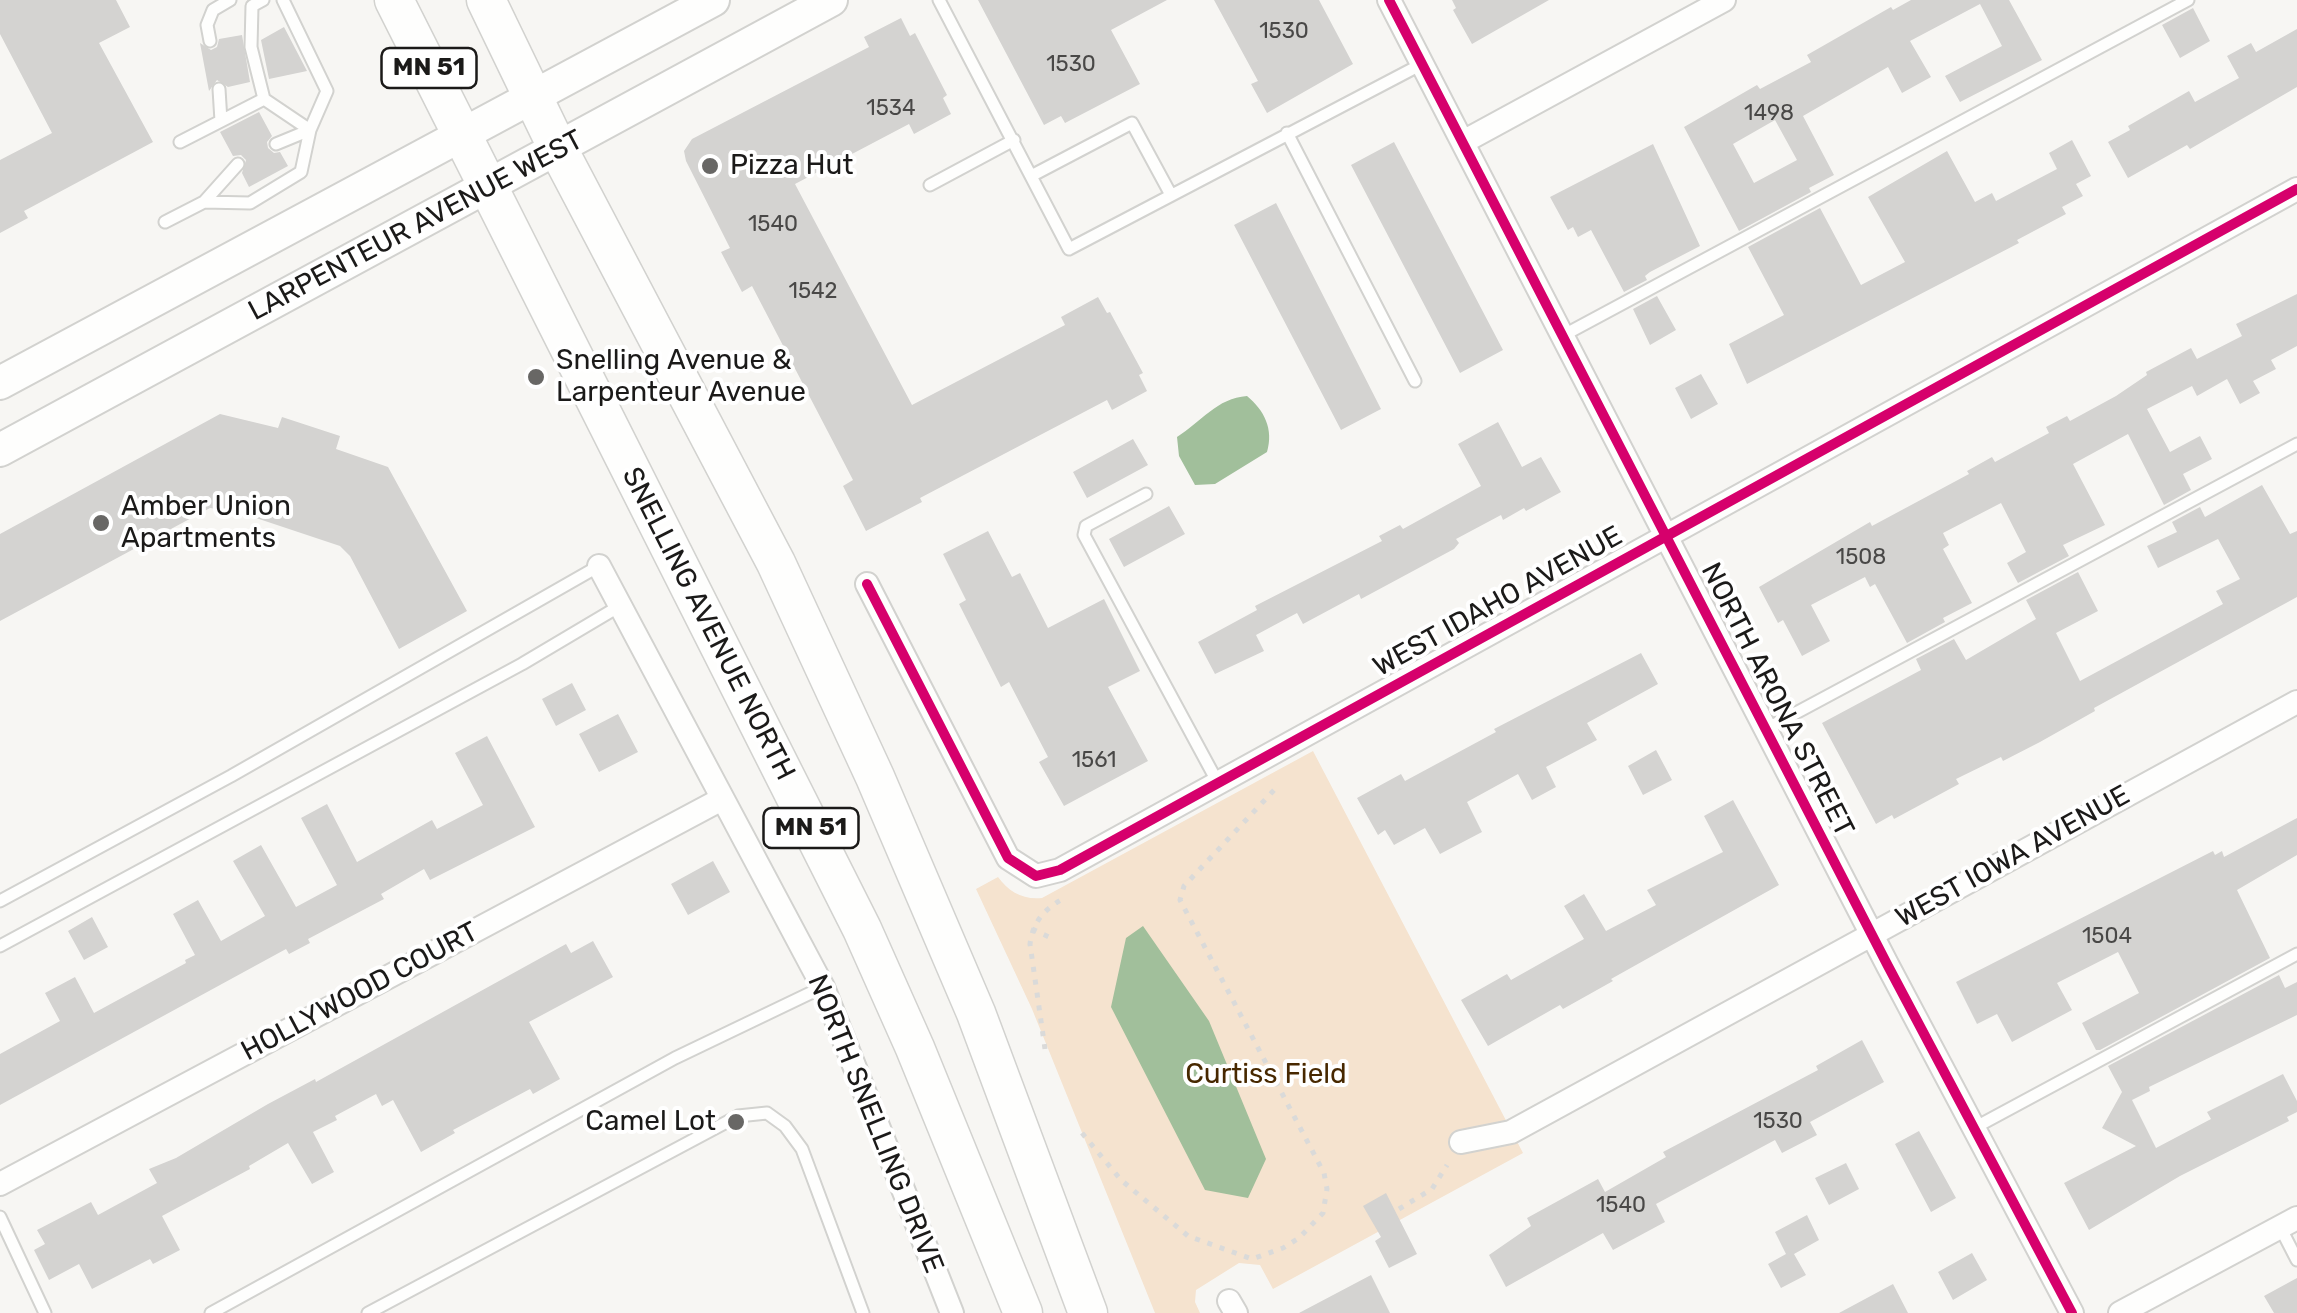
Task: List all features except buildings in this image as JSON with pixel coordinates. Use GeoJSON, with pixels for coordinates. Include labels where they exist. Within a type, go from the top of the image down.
{"type":"FeatureCollection","features":[{"type":"Feature","properties":{"kind":"main road","name":"SNELLING AVENUE NORTH"},"geometry":{"type":"LineString","coordinates":[[394,0],[862,929],[1023,1313]]}},
{"type":"Feature","properties":{"kind":"main road","name":"MN 51"},"geometry":{"type":"LineString","coordinates":[[486,0],[558,149],[776,563],[875,777],[976,1013],[1088,1313]]}},
{"type":"Feature","properties":{"kind":"main road","name":"LARPENTEUR AVENUE WEST"},"geometry":{"type":"LineString","coordinates":[[0,450],[831,0]]}},
{"type":"Feature","properties":{"kind":"main road","name":"LARPENTEUR AVENUE WEST"},"geometry":{"type":"LineString","coordinates":[[0,382],[534,98],[701,3]]}},
{"type":"Feature","properties":{"kind":"street","name":"NORTH ARONA STREET"},"geometry":{"type":"LineString","coordinates":[[1390,0],[1872,935],[2072,1313]]}},
{"type":"Feature","properties":{"kind":"street"},"geometry":{"type":"LineString","coordinates":[[1463,142],[1724,0]]}},
{"type":"Feature","properties":{"kind":"street","name":"WEST IDAHO AVENUE"},"geometry":{"type":"LineString","coordinates":[[868,584],[1008,858],[1036,876],[1060,870],[2297,190]]}},
{"type":"Feature","properties":{"kind":"street","name":"NORTH SNELLING DRIVE"},"geometry":{"type":"LineString","coordinates":[[599,566],[822,987],[952,1313]]}},
{"type":"Feature","properties":{"kind":"street","name":"WEST IOWA AVENUE"},"geometry":{"type":"LineString","coordinates":[[1461,1142],[1511,1132],[2297,702]]}},
{"type":"Feature","properties":{"kind":"street","name":"HOLLYWOOD COURT"},"geometry":{"type":"LineString","coordinates":[[0,1184],[720,800]]}},
{"type":"Feature","properties":{"kind":"street"},"geometry":{"type":"LineString","coordinates":[[2120,1313],[2288,1222]]}},
{"type":"Feature","properties":{"kind":"lane"},"geometry":{"type":"LineString","coordinates":[[210,41],[208,25],[213,10],[230,0],[258,3],[251,47],[264,99],[310,130]]}},
{"type":"Feature","properties":{"kind":"lane"},"geometry":{"type":"LineString","coordinates":[[204,202],[250,203],[301,172],[310,130],[326,90],[283,0]]}},
{"type":"Feature","properties":{"kind":"lane"},"geometry":{"type":"LineString","coordinates":[[939,0],[1069,250],[1422,64]]}},
{"type":"Feature","properties":{"kind":"lane"},"geometry":{"type":"LineString","coordinates":[[1564,334],[2188,0]]}},
{"type":"Feature","properties":{"kind":"lane"},"geometry":{"type":"LineString","coordinates":[[219,88],[221,121]]}},
{"type":"Feature","properties":{"kind":"lane"},"geometry":{"type":"LineString","coordinates":[[180,142],[264,99]]}},
{"type":"Feature","properties":{"kind":"lane"},"geometry":{"type":"LineString","coordinates":[[1032,175],[1132,123],[1170,196]]}},
{"type":"Feature","properties":{"kind":"lane"},"geometry":{"type":"LineString","coordinates":[[276,144],[310,130]]}},
{"type":"Feature","properties":{"kind":"lane"},"geometry":{"type":"LineString","coordinates":[[1288,133],[1415,380]]}},
{"type":"Feature","properties":{"kind":"lane"},"geometry":{"type":"LineString","coordinates":[[930,186],[1014,140]]}},
{"type":"Feature","properties":{"kind":"lane"},"geometry":{"type":"LineString","coordinates":[[165,222],[204,202],[238,164]]}},
{"type":"Feature","properties":{"kind":"lane"},"geometry":{"type":"LineString","coordinates":[[1766,729],[2297,444]]}},
{"type":"Feature","properties":{"kind":"lane"},"geometry":{"type":"LineString","coordinates":[[1146,494],[1086,526],[1084,535],[1218,783]]}},
{"type":"Feature","properties":{"kind":"lane"},"geometry":{"type":"LineString","coordinates":[[0,901],[231,776],[599,566]]}},
{"type":"Feature","properties":{"kind":"lane"},"geometry":{"type":"LineString","coordinates":[[0,946],[522,664],[618,607]]}},
{"type":"Feature","properties":{"kind":"lane"},"geometry":{"type":"LineString","coordinates":[[1974,1128],[2297,954]]}},
{"type":"Feature","properties":{"kind":"lane"},"geometry":{"type":"LineString","coordinates":[[211,1313],[676,1058],[822,987]]}},
{"type":"Feature","properties":{"kind":"lane"},"geometry":{"type":"LineString","coordinates":[[368,1313],[738,1116],[767,1113],[785,1126],[802,1149],[864,1313]]}},
{"type":"Feature","properties":{"kind":"lane"},"geometry":{"type":"LineString","coordinates":[[0,1217],[45,1313]]}},
{"type":"Feature","properties":{"kind":"lane"},"geometry":{"type":"LineString","coordinates":[[2288,1222],[2297,1260]]}},
{"type":"Feature","properties":{"kind":"path"},"geometry":{"type":"LineString","coordinates":[[1082,1133],[1121,1180],[1188,1236],[1252,1259],[1299,1238],[1323,1213],[1327,1189],[1324,1173],[1180,900],[1184,886],[1277,787]]}},
{"type":"Feature","properties":{"kind":"path"},"geometry":{"type":"LineString","coordinates":[[1045,1048],[1031,960],[1032,928],[1053,904]]}},
{"type":"Feature","properties":{"kind":"path"},"geometry":{"type":"LineString","coordinates":[[1032,928],[1049,937]]}},
{"type":"Feature","properties":{"kind":"path"},"geometry":{"type":"LineString","coordinates":[[1399,1210],[1432,1189],[1461,1142]]}},
{"type":"Feature","properties":{"kind":"green space","name":"Curtiss Field"},"geometry":{"type":"Polygon","coordinates":[[[1313,751],[1523,1153],[1273,1289],[1260,1265],[1239,1263],[1196,1290],[1195,1302],[1200,1313],[1155,1313],[1032,1009],[976,889],[998,877],[1017,894],[1042,898],[1313,751]]]}},
{"type":"Feature","properties":{"kind":"shaded area"},"geometry":{"type":"Polygon","coordinates":[[[1247,396],[1266,421],[1267,452],[1215,484],[1195,485],[1179,456],[1177,437],[1218,406],[1247,396]]]}},
{"type":"Feature","properties":{"kind":"shaded area"},"geometry":{"type":"Polygon","coordinates":[[[1143,926],[1209,1021],[1266,1159],[1248,1198],[1205,1190],[1111,1007],[1126,938],[1143,926]]]}},
{"type":"Feature","properties":{"kind":"cycle path"},"geometry":{"type":"LineString","coordinates":[[1389,0],[1888,966],[2072,1313]]}},
{"type":"Feature","properties":{"kind":"cycle path"},"geometry":{"type":"LineString","coordinates":[[867,584],[1008,858],[1036,876],[1060,870],[2297,189]]}},
{"type":"Feature","properties":{"kind":"place","name":"Pizza Hut"},"geometry":{"type":"Point","coordinates":[710,166]}},
{"type":"Feature","properties":{"kind":"place","name":"Snelling Avenue & Larpenteur Avenue"},"geometry":{"type":"Point","coordinates":[536,377]}},
{"type":"Feature","properties":{"kind":"place","name":"Amber Union Apartments"},"geometry":{"type":"Point","coordinates":[101,523]}},
{"type":"Feature","properties":{"kind":"place","name":"Camel Lot"},"geometry":{"type":"Point","coordinates":[736,1122]}}]}
